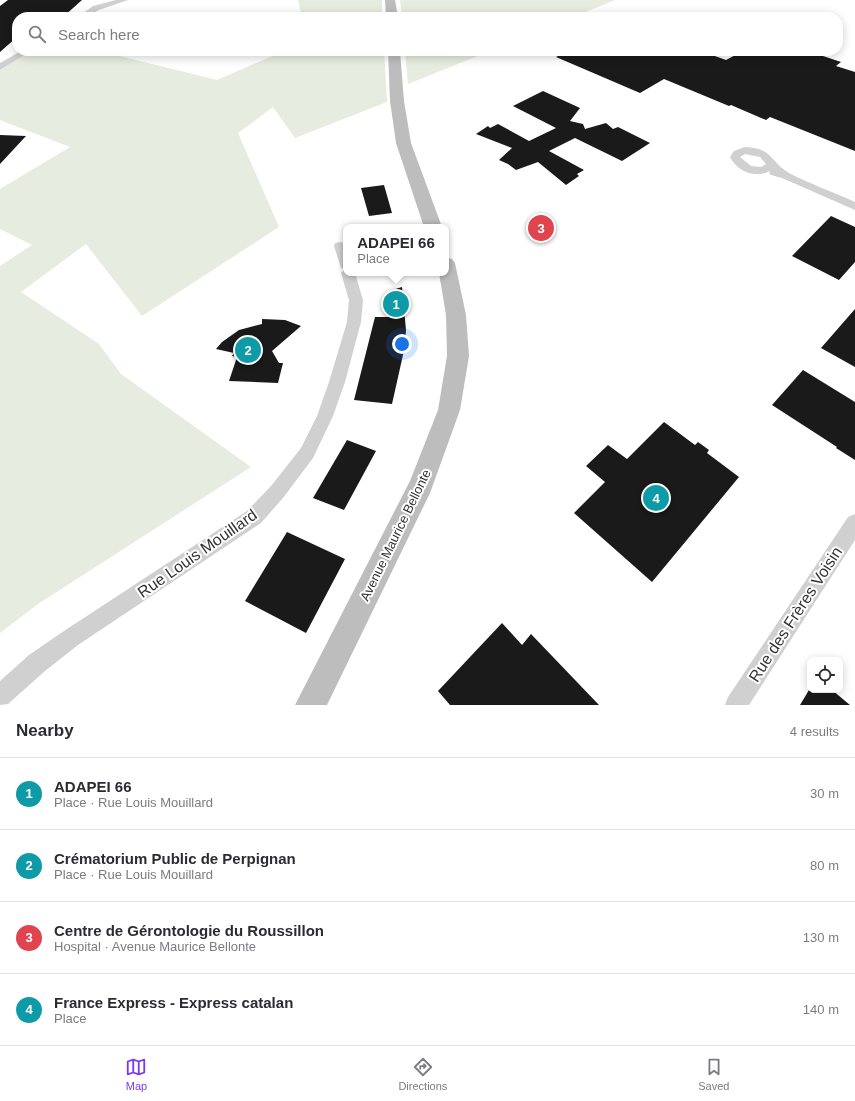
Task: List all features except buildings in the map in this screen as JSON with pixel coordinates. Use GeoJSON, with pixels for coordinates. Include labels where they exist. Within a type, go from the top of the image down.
{"type":"FeatureCollection","features":[{"type":"Feature","properties":{"kind":"main road"},"geometry":{"type":"LineString","coordinates":[[390,0],[391,12]]}},
{"type":"Feature","properties":{"kind":"main road"},"geometry":{"type":"LineString","coordinates":[[394,56],[396,89],[401,131],[411,168],[432,224]]}},
{"type":"Feature","properties":{"kind":"main road","name":"Avenue Maurice Bellonte"},"geometry":{"type":"LineString","coordinates":[[311,705],[421,485],[448,410],[458,356],[456,315],[448,276]]}},
{"type":"Feature","properties":{"kind":"street"},"geometry":{"type":"LineString","coordinates":[[90,12],[96,8],[124,0]]}},
{"type":"Feature","properties":{"kind":"street"},"geometry":{"type":"LineString","coordinates":[[0,67],[19,56]]}},
{"type":"Feature","properties":{"kind":"street"},"geometry":{"type":"LineString","coordinates":[[767,167],[855,206]]}},
{"type":"Feature","properties":{"kind":"street"},"geometry":{"type":"LineString","coordinates":[[340,246],[343,256]]}},
{"type":"Feature","properties":{"kind":"street","name":"Rue Louis Mouillard"},"geometry":{"type":"LineString","coordinates":[[0,696],[37,663],[71,638],[254,517],[277,492],[307,453],[324,416],[337,382],[354,322],[356,300],[349,276]]}},
{"type":"Feature","properties":{"kind":"street","name":"Rue des Frères Voisin"},"geometry":{"type":"LineString","coordinates":[[736,705],[855,523]]}},
{"type":"Feature","properties":{"kind":"shaded area"},"geometry":{"type":"Polygon","coordinates":[[[298,0],[382,0],[382,12],[301,12],[298,0]]]}},
{"type":"Feature","properties":{"kind":"shaded area"},"geometry":{"type":"Polygon","coordinates":[[[400,0],[615,0],[585,12],[401,12],[400,0]]]}},
{"type":"Feature","properties":{"kind":"shaded area"},"geometry":{"type":"Polygon","coordinates":[[[23,56],[119,56],[217,80],[272,56],[384,56],[387,102],[295,138],[273,107],[238,133],[279,227],[142,316],[86,244],[21,292],[99,344],[121,374],[251,467],[38,604],[0,633],[0,266],[32,245],[0,229],[0,189],[70,147],[0,120],[0,70],[23,56]]]}},
{"type":"Feature","properties":{"kind":"shaded area"},"geometry":{"type":"Polygon","coordinates":[[[405,56],[478,56],[408,84],[405,56]]]}},
{"type":"Feature","properties":{"kind":"place","name":"Centre de Gérontologie du Roussillon"},"geometry":{"type":"Point","coordinates":[541,228]}},
{"type":"Feature","properties":{"kind":"place","name":"ADAPEI 66"},"geometry":{"type":"Point","coordinates":[396,304]}},
{"type":"Feature","properties":{"kind":"place","name":"Crématorium Public de Perpignan"},"geometry":{"type":"Point","coordinates":[248,350]}},
{"type":"Feature","properties":{"kind":"place","name":"France Express - Express catalan"},"geometry":{"type":"Point","coordinates":[656,498]}}]}
